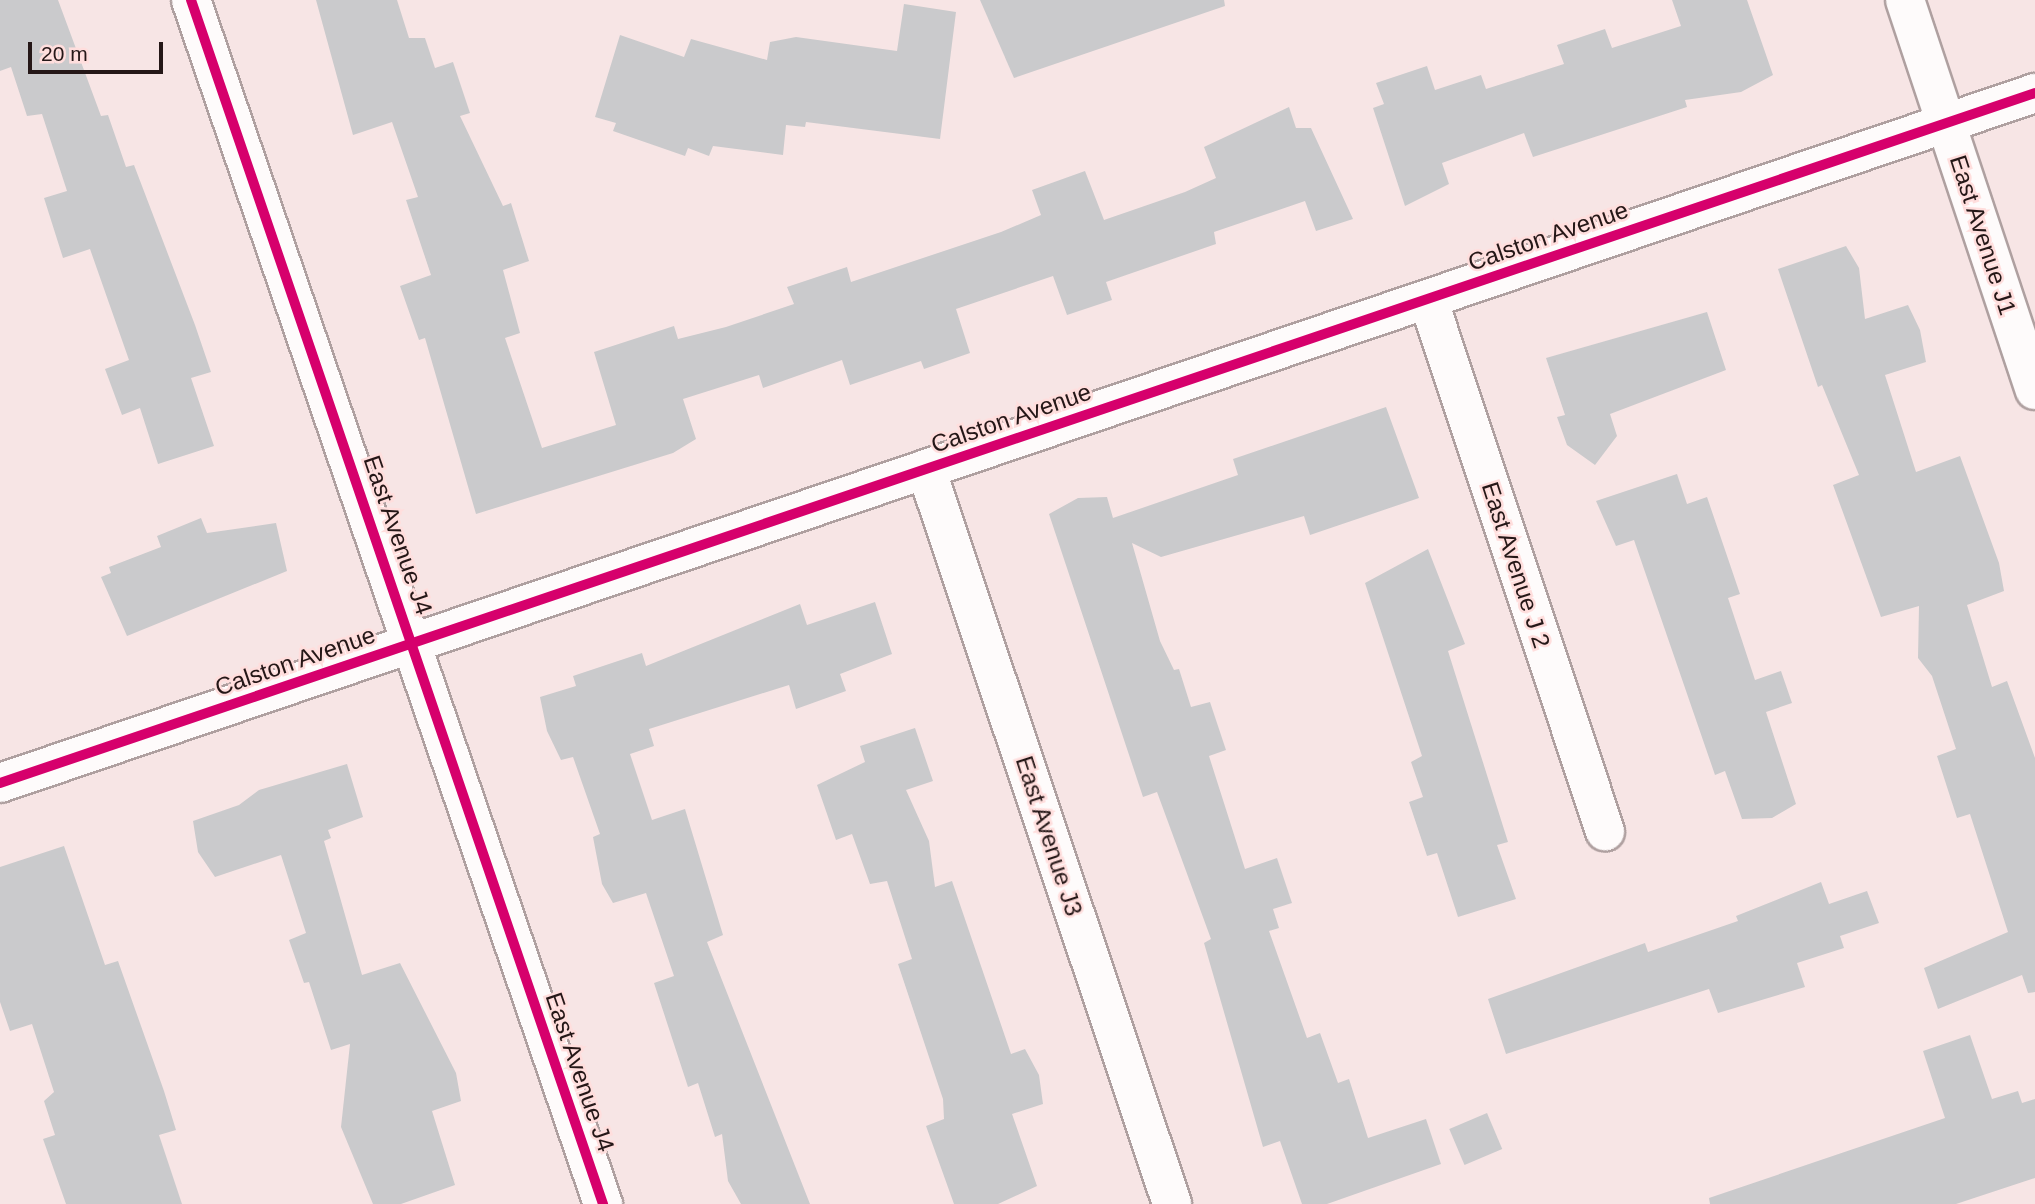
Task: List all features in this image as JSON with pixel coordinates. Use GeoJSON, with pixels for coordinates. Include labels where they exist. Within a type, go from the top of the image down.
{"type":"FeatureCollection","features":[{"type":"Feature","properties":{"kind":"street","name":"East Avenue J4"},"geometry":{"type":"LineString","coordinates":[[191,0],[603,1204]]}},
{"type":"Feature","properties":{"kind":"street","name":"East Avenue J1"},"geometry":{"type":"LineString","coordinates":[[1905,0],[2035,390]]}},
{"type":"Feature","properties":{"kind":"street","name":"Calston Avenue"},"geometry":{"type":"LineString","coordinates":[[0,783],[2035,93]]}},
{"type":"Feature","properties":{"kind":"street","name":"East Avenue J 2"},"geometry":{"type":"LineString","coordinates":[[1428,299],[1605,831]]}},
{"type":"Feature","properties":{"kind":"street","name":"East Avenue J3"},"geometry":{"type":"LineString","coordinates":[[926,469],[1172,1204]]}},
{"type":"Feature","properties":{"kind":"building"},"geometry":{"type":"Polygon","coordinates":[[[0,0],[58,0],[101,116],[108,115],[126,167],[134,165],[195,325],[211,372],[191,378],[214,446],[158,464],[140,408],[122,415],[105,369],[129,360],[90,249],[63,258],[44,198],[67,191],[42,114],[27,116],[11,67],[0,71],[0,0]]]}},
{"type":"Feature","properties":{"kind":"building"},"geometry":{"type":"Polygon","coordinates":[[[316,0],[397,0],[409,38],[425,38],[435,68],[453,62],[470,113],[460,116],[503,206],[511,203],[529,261],[503,270],[520,333],[505,338],[542,448],[616,425],[594,352],[674,326],[678,339],[726,327],[794,304],[787,287],[847,267],[851,282],[1001,232],[1041,215],[1032,190],[1085,171],[1104,220],[1185,192],[1216,178],[1204,147],[1289,107],[1296,128],[1311,128],[1353,219],[1316,231],[1305,201],[1214,232],[1216,244],[1106,282],[1112,300],[1067,315],[1053,276],[956,309],[970,353],[924,369],[921,361],[850,385],[842,360],[763,388],[759,375],[683,399],[696,439],[673,453],[476,514],[425,338],[419,340],[400,286],[431,275],[406,200],[418,197],[392,122],[353,135],[316,0]]]}},
{"type":"Feature","properties":{"kind":"building"},"geometry":{"type":"Polygon","coordinates":[[[980,0],[1224,0],[1225,6],[1014,78],[980,0]]]}},
{"type":"Feature","properties":{"kind":"building"},"geometry":{"type":"Polygon","coordinates":[[[1672,0],[1747,0],[1773,75],[1741,92],[1685,100],[1687,107],[1533,157],[1524,133],[1442,163],[1449,184],[1405,206],[1373,108],[1384,104],[1376,83],[1427,66],[1435,90],[1481,75],[1486,89],[1564,64],[1557,45],[1605,29],[1612,48],[1681,26],[1672,0]]]}},
{"type":"Feature","properties":{"kind":"building"},"geometry":{"type":"Polygon","coordinates":[[[904,4],[956,12],[940,139],[806,122],[805,127],[786,125],[783,155],[713,146],[709,156],[688,148],[685,156],[613,131],[616,123],[595,117],[620,35],[684,57],[691,39],[767,60],[770,42],[796,37],[897,51],[904,4]]]}},
{"type":"Feature","properties":{"kind":"building"},"geometry":{"type":"Polygon","coordinates":[[[1846,246],[1859,268],[1865,319],[1908,305],[1920,330],[1926,362],[1885,375],[1916,472],[1960,456],[1999,563],[2004,591],[1967,605],[1992,687],[2007,681],[2035,758],[2035,992],[2028,993],[2022,975],[1938,1009],[1924,968],[2008,932],[1970,814],[1957,818],[1937,756],[1956,749],[1932,676],[1918,658],[1919,606],[1881,617],[1833,485],[1859,475],[1822,385],[1818,387],[1778,269],[1846,246]]]}},
{"type":"Feature","properties":{"kind":"building"},"geometry":{"type":"Polygon","coordinates":[[[1707,312],[1726,370],[1610,414],[1617,436],[1595,465],[1567,445],[1557,417],[1565,415],[1546,358],[1707,312]]]}},
{"type":"Feature","properties":{"kind":"building"},"geometry":{"type":"Polygon","coordinates":[[[1386,407],[1419,498],[1310,535],[1304,516],[1161,557],[1132,543],[1160,641],[1174,670],[1179,669],[1191,707],[1210,702],[1226,750],[1209,756],[1245,869],[1277,858],[1292,903],[1273,909],[1279,928],[1269,931],[1307,1038],[1320,1033],[1338,1083],[1349,1079],[1368,1138],[1426,1119],[1441,1164],[1327,1204],[1302,1204],[1280,1141],[1263,1147],[1204,943],[1211,939],[1157,792],[1143,797],[1049,514],[1078,498],[1107,497],[1113,518],[1238,475],[1233,459],[1386,407]]]}},
{"type":"Feature","properties":{"kind":"building"},"geometry":{"type":"Polygon","coordinates":[[[1677,474],[1687,504],[1707,497],[1740,594],[1728,598],[1755,680],[1781,671],[1792,703],[1766,712],[1796,804],[1772,818],[1742,819],[1725,771],[1715,775],[1634,540],[1616,546],[1596,501],[1677,474]]]}},
{"type":"Feature","properties":{"kind":"building"},"geometry":{"type":"Polygon","coordinates":[[[201,518],[207,533],[276,523],[287,571],[127,636],[101,577],[111,573],[109,567],[161,547],[157,536],[201,518]]]}},
{"type":"Feature","properties":{"kind":"building"},"geometry":{"type":"Polygon","coordinates":[[[1428,549],[1465,644],[1448,651],[1508,842],[1497,845],[1516,899],[1458,917],[1437,853],[1427,856],[1409,802],[1423,797],[1411,762],[1422,756],[1365,583],[1428,549]]]}},
{"type":"Feature","properties":{"kind":"building"},"geometry":{"type":"Polygon","coordinates":[[[875,602],[892,654],[840,674],[846,691],[796,709],[789,685],[649,729],[654,746],[630,754],[652,820],[685,809],[723,935],[707,942],[810,1204],[741,1204],[728,1181],[722,1134],[715,1137],[698,1083],[688,1087],[654,983],[674,976],[646,893],[613,903],[602,884],[593,837],[600,834],[573,757],[561,760],[547,731],[540,697],[576,686],[573,676],[642,653],[646,666],[800,604],[807,625],[875,602]]]}},
{"type":"Feature","properties":{"kind":"building"},"geometry":{"type":"Polygon","coordinates":[[[915,728],[933,781],[906,790],[929,841],[935,887],[952,881],[1011,1054],[1025,1049],[1039,1075],[1043,1104],[1012,1114],[1037,1186],[998,1204],[954,1204],[926,1126],[944,1119],[943,1099],[898,964],[912,959],[887,881],[870,884],[852,834],[836,840],[817,785],[865,762],[860,746],[915,728]]]}},
{"type":"Feature","properties":{"kind":"building"},"geometry":{"type":"Polygon","coordinates":[[[347,764],[363,817],[328,830],[331,838],[324,841],[362,975],[400,963],[456,1073],[461,1101],[432,1111],[455,1185],[401,1204],[373,1204],[341,1127],[350,1044],[331,1050],[309,982],[304,983],[289,940],[306,933],[281,855],[215,877],[198,852],[193,821],[239,805],[259,790],[347,764]]]}},
{"type":"Feature","properties":{"kind":"building"},"geometry":{"type":"Polygon","coordinates":[[[64,846],[105,965],[118,961],[164,1091],[176,1130],[159,1135],[182,1204],[66,1204],[43,1139],[55,1135],[44,1101],[54,1092],[32,1024],[10,1031],[0,1002],[0,867],[64,846]]]}},
{"type":"Feature","properties":{"kind":"building"},"geometry":{"type":"Polygon","coordinates":[[[1821,882],[1829,904],[1867,891],[1879,923],[1840,936],[1844,948],[1797,963],[1805,987],[1718,1013],[1709,989],[1506,1054],[1488,999],[1645,943],[1648,952],[1738,921],[1736,916],[1821,882]]]}},
{"type":"Feature","properties":{"kind":"building"},"geometry":{"type":"Polygon","coordinates":[[[1970,1035],[1992,1099],[2018,1091],[2022,1103],[2035,1099],[2035,1178],[1956,1204],[1710,1204],[1709,1198],[1945,1118],[1923,1051],[1970,1035]]]}},
{"type":"Feature","properties":{"kind":"building"},"geometry":{"type":"Polygon","coordinates":[[[1487,1113],[1502,1149],[1464,1165],[1449,1129],[1487,1113]]]}},
{"type":"Feature","properties":{"kind":"cycle path"},"geometry":{"type":"LineString","coordinates":[[191,0],[603,1204]]}},
{"type":"Feature","properties":{"kind":"cycle path"},"geometry":{"type":"LineString","coordinates":[[0,783],[2035,93]]}}]}
